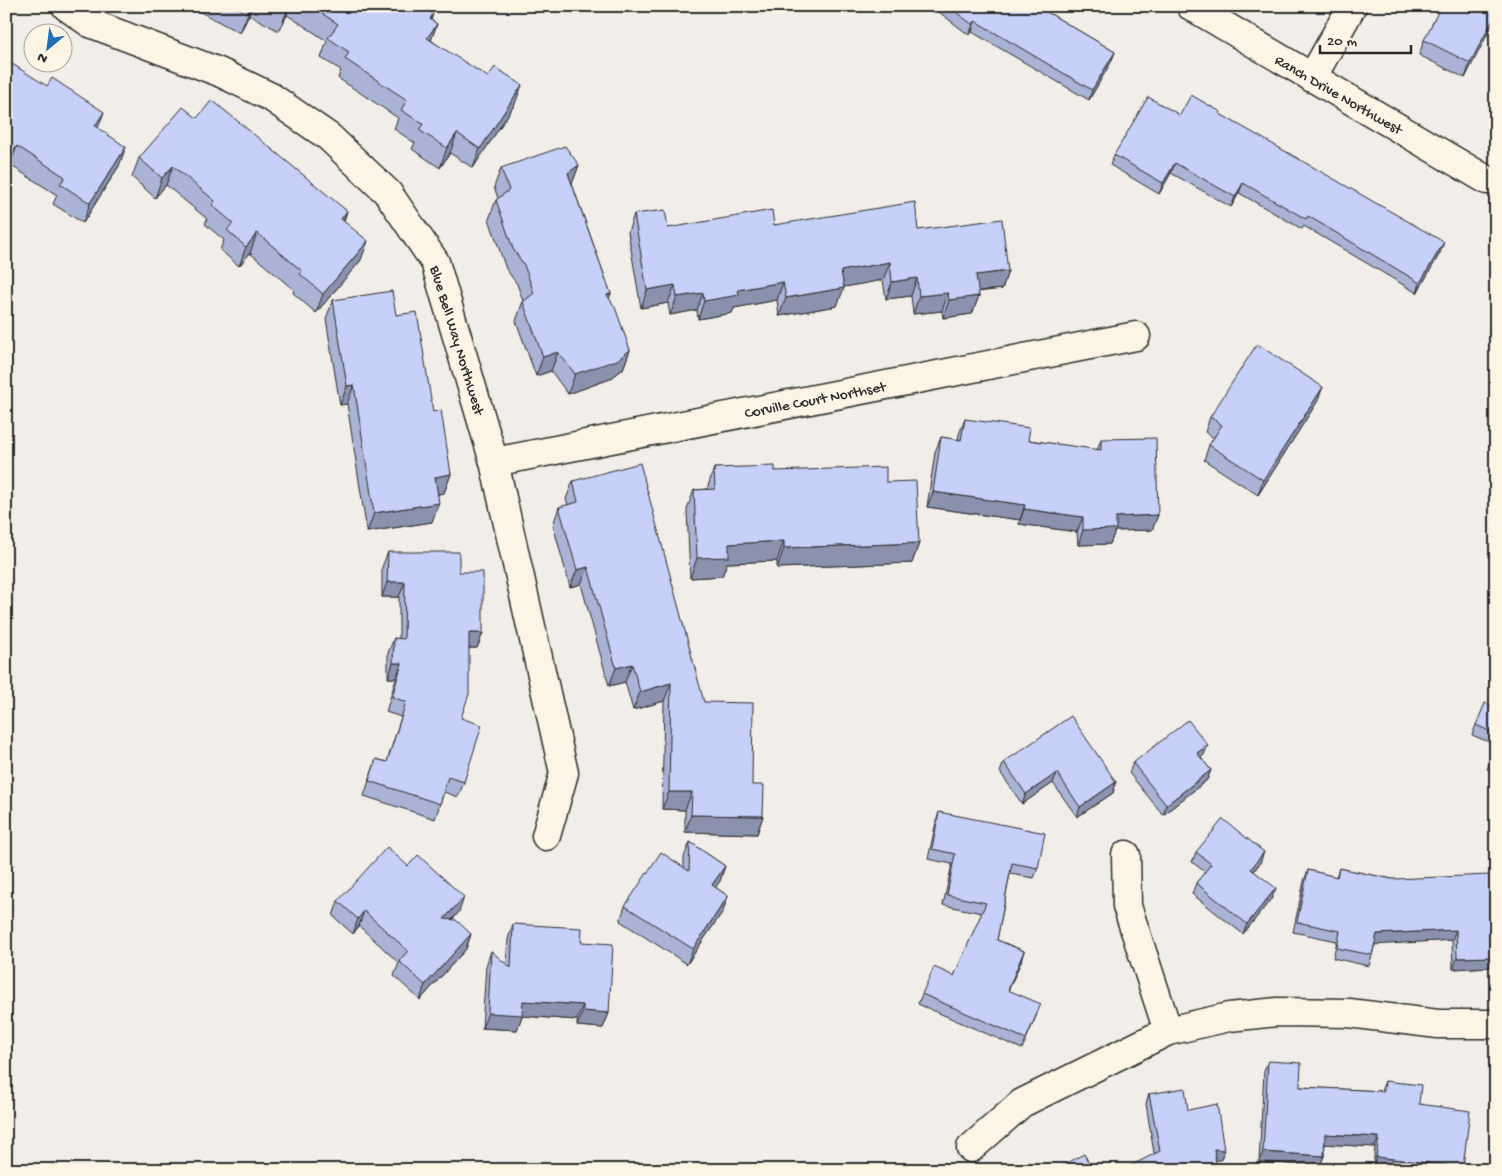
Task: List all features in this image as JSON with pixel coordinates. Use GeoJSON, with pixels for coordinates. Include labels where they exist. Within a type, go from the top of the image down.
{"type":"FeatureCollection","features":[{"type":"Feature","properties":{"kind":"street","name":"Blue Bell Way Northwest"},"geometry":{"type":"LineString","coordinates":[[66,6],[90,23],[219,72],[271,97],[329,137],[388,192],[435,262],[494,462],[564,773],[546,836]]}},
{"type":"Feature","properties":{"kind":"street","name":"Ranch Drive Northwest"},"geometry":{"type":"LineString","coordinates":[[1191,6],[1487,180]]}},
{"type":"Feature","properties":{"kind":"street"},"geometry":{"type":"LineString","coordinates":[[1312,78],[1352,6]]}},
{"type":"Feature","properties":{"kind":"street","name":"Corville Court Northset"},"geometry":{"type":"LineString","coordinates":[[494,462],[1136,336]]}},
{"type":"Feature","properties":{"kind":"street"},"geometry":{"type":"LineString","coordinates":[[1126,855],[1127,906],[1168,1031]]}},
{"type":"Feature","properties":{"kind":"street"},"geometry":{"type":"LineString","coordinates":[[971,1148],[1022,1103],[1168,1031],[1229,1017],[1277,1012],[1349,1013],[1438,1024],[1496,1024]]}},
{"type":"Feature","properties":{"kind":"building"},"geometry":{"type":"Polygon","coordinates":[[[234,6],[251,6],[248,13],[234,6]]]}},
{"type":"Feature","properties":{"kind":"building"},"geometry":{"type":"Polygon","coordinates":[[[276,6],[289,6],[286,11],[276,6]]]}},
{"type":"Feature","properties":{"kind":"building"},"geometry":{"type":"Polygon","coordinates":[[[311,6],[421,6],[433,14],[430,19],[437,24],[427,38],[488,77],[495,67],[522,85],[480,149],[457,133],[447,148],[419,130],[423,124],[401,110],[407,100],[345,59],[349,52],[328,38],[338,24],[311,6]]]}},
{"type":"Feature","properties":{"kind":"building"},"geometry":{"type":"Polygon","coordinates":[[[948,6],[1037,6],[1115,52],[1092,90],[975,21],[973,25],[948,6]]]}},
{"type":"Feature","properties":{"kind":"building"},"geometry":{"type":"Polygon","coordinates":[[[1441,6],[1496,6],[1496,14],[1470,63],[1424,40],[1441,6]]]}},
{"type":"Feature","properties":{"kind":"building"},"geometry":{"type":"Polygon","coordinates":[[[6,60],[22,72],[47,86],[52,78],[104,112],[95,126],[126,147],[90,203],[60,184],[65,177],[17,146],[11,154],[6,150],[6,60]]]}},
{"type":"Feature","properties":{"kind":"building"},"geometry":{"type":"Polygon","coordinates":[[[1191,95],[1221,112],[1220,114],[1444,242],[1420,283],[1308,216],[1306,219],[1243,183],[1235,197],[1175,163],[1163,183],[1114,155],[1148,97],[1180,115],[1191,95]]]}},
{"type":"Feature","properties":{"kind":"building"},"geometry":{"type":"Polygon","coordinates":[[[212,100],[347,211],[341,219],[368,241],[323,294],[300,274],[302,271],[257,233],[246,247],[227,230],[233,223],[212,205],[215,201],[173,166],[162,178],[139,158],[183,107],[197,118],[212,100]]]}},
{"type":"Feature","properties":{"kind":"building"},"geometry":{"type":"Polygon","coordinates":[[[565,146],[579,165],[568,173],[611,294],[607,295],[615,307],[630,350],[617,360],[575,374],[558,352],[543,357],[523,302],[534,293],[524,265],[513,249],[496,200],[509,190],[501,168],[565,146]]]}},
{"type":"Feature","properties":{"kind":"building"},"geometry":{"type":"Polygon","coordinates":[[[915,202],[918,230],[1002,219],[1008,271],[976,275],[979,296],[949,300],[948,293],[919,296],[917,278],[892,282],[890,262],[841,271],[844,288],[786,298],[783,282],[738,290],[739,295],[704,301],[703,293],[677,297],[675,285],[647,290],[634,214],[665,210],[668,228],[772,210],[774,225],[915,202]]]}},
{"type":"Feature","properties":{"kind":"building"},"geometry":{"type":"Polygon","coordinates":[[[392,291],[396,315],[417,312],[433,412],[441,410],[451,474],[435,477],[439,503],[374,513],[354,385],[347,386],[333,300],[392,291]]]}},
{"type":"Feature","properties":{"kind":"building"},"geometry":{"type":"Polygon","coordinates":[[[1257,344],[1323,387],[1263,480],[1209,445],[1222,425],[1210,417],[1257,344]]]}},
{"type":"Feature","properties":{"kind":"building"},"geometry":{"type":"Polygon","coordinates":[[[965,419],[1030,428],[1028,440],[1101,450],[1101,439],[1156,438],[1158,515],[1116,517],[1116,529],[1083,530],[1083,517],[1024,509],[1025,505],[933,492],[941,437],[961,440],[965,419]]]}},
{"type":"Feature","properties":{"kind":"building"},"geometry":{"type":"Polygon","coordinates":[[[640,463],[704,702],[753,703],[752,785],[764,785],[763,816],[691,815],[692,792],[669,792],[671,683],[640,692],[632,664],[616,668],[588,567],[577,570],[559,507],[578,502],[573,481],[640,463]]]}},
{"type":"Feature","properties":{"kind":"building"},"geometry":{"type":"Polygon","coordinates":[[[775,466],[775,471],[886,467],[886,482],[916,481],[919,543],[784,548],[784,541],[729,544],[729,557],[697,558],[694,490],[715,489],[714,468],[775,466]]]}},
{"type":"Feature","properties":{"kind":"building"},"geometry":{"type":"Polygon","coordinates":[[[388,552],[459,552],[459,572],[483,572],[483,633],[469,633],[469,694],[461,718],[482,725],[464,782],[448,777],[440,804],[369,781],[376,759],[387,762],[406,702],[392,697],[402,663],[393,663],[394,638],[404,639],[405,582],[387,582],[388,552]]]}},
{"type":"Feature","properties":{"kind":"building"},"geometry":{"type":"Polygon","coordinates":[[[1485,703],[1496,707],[1496,734],[1476,725],[1485,703]]]}},
{"type":"Feature","properties":{"kind":"building"},"geometry":{"type":"Polygon","coordinates":[[[1071,716],[1116,782],[1080,807],[1057,773],[1026,794],[1004,762],[1071,716]]]}},
{"type":"Feature","properties":{"kind":"building"},"geometry":{"type":"Polygon","coordinates":[[[1188,720],[1208,745],[1197,753],[1211,770],[1166,805],[1133,763],[1188,720]]]}},
{"type":"Feature","properties":{"kind":"building"},"geometry":{"type":"Polygon","coordinates":[[[1496,748],[1496,761],[1491,759],[1496,748]]]}},
{"type":"Feature","properties":{"kind":"building"},"geometry":{"type":"Polygon","coordinates":[[[939,812],[1045,833],[1038,868],[1012,863],[997,940],[1024,951],[1008,990],[1041,1004],[1026,1039],[922,994],[934,967],[954,976],[986,903],[947,895],[955,854],[932,849],[939,812]]]}},
{"type":"Feature","properties":{"kind":"building"},"geometry":{"type":"Polygon","coordinates":[[[1223,819],[1264,852],[1251,869],[1276,888],[1247,924],[1196,883],[1211,864],[1196,852],[1223,819]]]}},
{"type":"Feature","properties":{"kind":"building"},"geometry":{"type":"Polygon","coordinates":[[[690,842],[725,866],[712,885],[728,896],[693,949],[625,906],[661,852],[689,871],[690,842]]]}},
{"type":"Feature","properties":{"kind":"building"},"geometry":{"type":"Polygon","coordinates":[[[387,847],[408,866],[418,855],[464,897],[444,919],[456,920],[471,934],[425,985],[399,961],[408,951],[364,911],[358,919],[338,901],[387,847]]]}},
{"type":"Feature","properties":{"kind":"building"},"geometry":{"type":"Polygon","coordinates":[[[1339,868],[1392,879],[1490,875],[1493,957],[1457,958],[1456,930],[1377,934],[1372,955],[1337,948],[1340,931],[1297,922],[1308,870],[1337,877],[1339,868]]]}},
{"type":"Feature","properties":{"kind":"building"},"geometry":{"type":"Polygon","coordinates":[[[513,924],[582,928],[581,942],[613,944],[609,1013],[583,1011],[583,1005],[523,1001],[522,1015],[488,1013],[491,951],[511,968],[513,924]]]}},
{"type":"Feature","properties":{"kind":"building"},"geometry":{"type":"Polygon","coordinates":[[[1268,1061],[1301,1063],[1300,1087],[1384,1091],[1385,1081],[1421,1085],[1419,1104],[1470,1111],[1463,1167],[1376,1157],[1379,1137],[1325,1134],[1324,1156],[1263,1152],[1268,1061]]]}},
{"type":"Feature","properties":{"kind":"building"},"geometry":{"type":"Polygon","coordinates":[[[1185,1088],[1188,1110],[1217,1104],[1224,1150],[1214,1149],[1217,1170],[1122,1170],[1160,1151],[1149,1094],[1185,1088]]]}},
{"type":"Feature","properties":{"kind":"building"},"geometry":{"type":"Polygon","coordinates":[[[1084,1154],[1093,1170],[1054,1170],[1084,1154]]]}}]}
